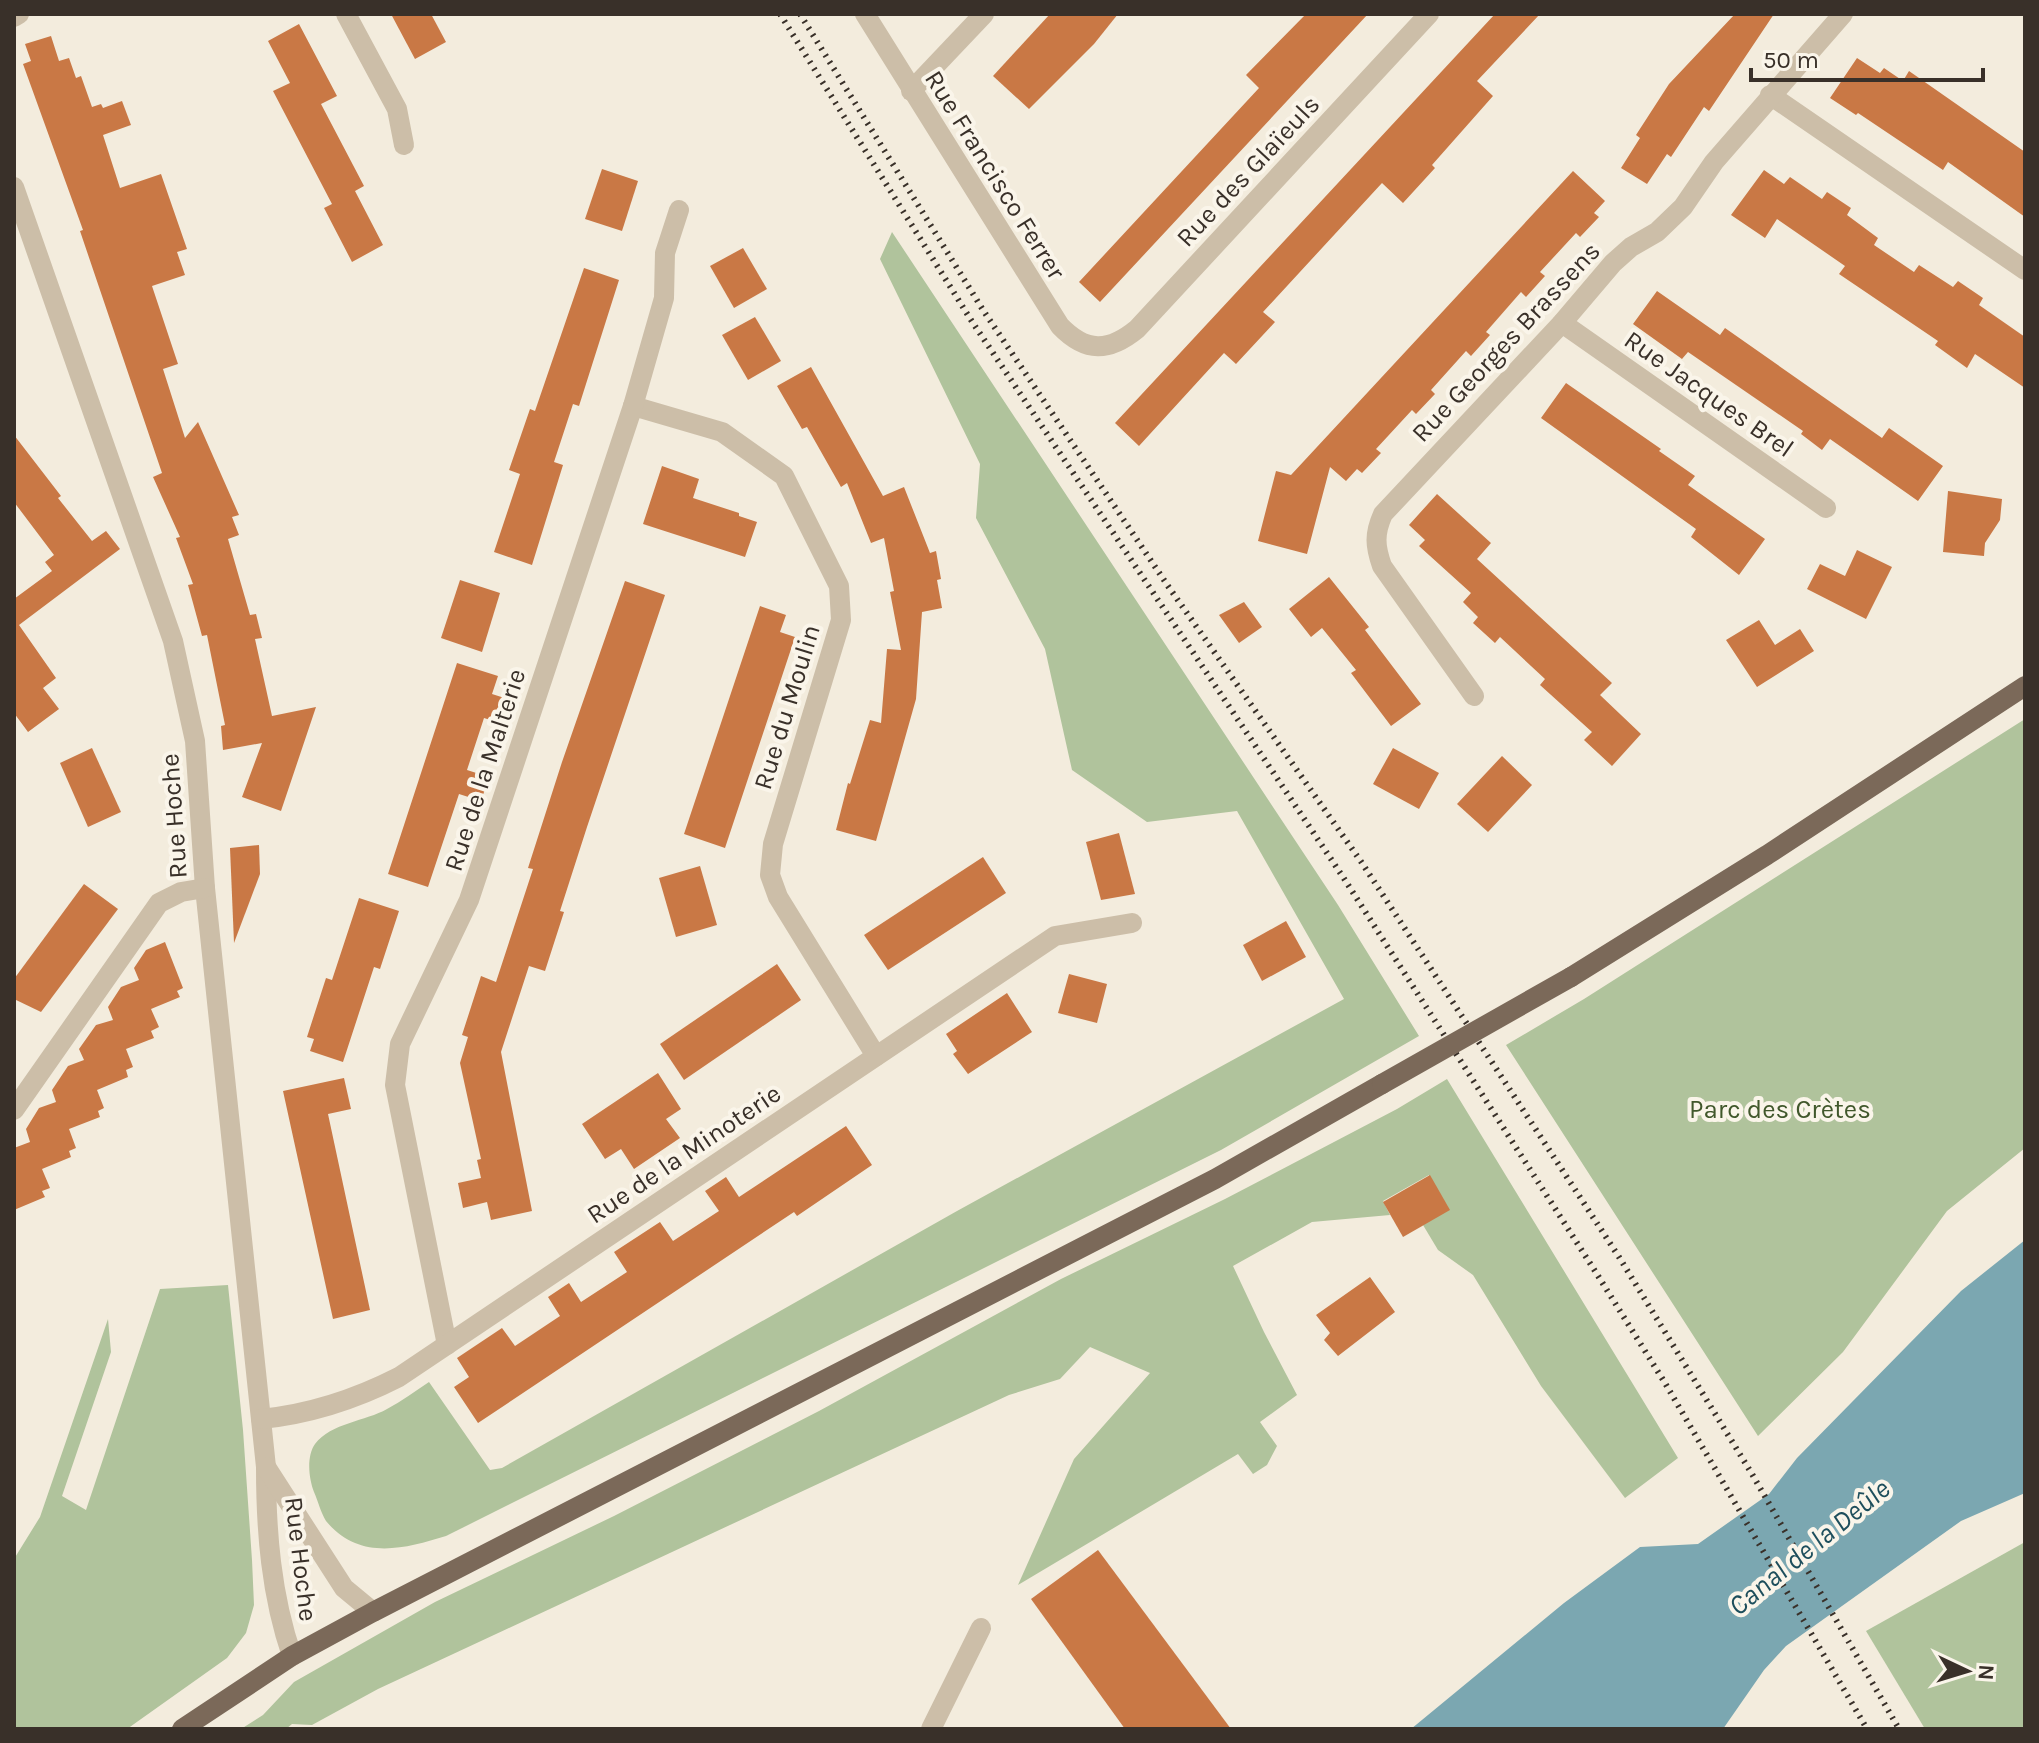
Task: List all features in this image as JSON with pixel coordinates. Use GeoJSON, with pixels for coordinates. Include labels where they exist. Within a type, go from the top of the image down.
{"type":"FeatureCollection","features":[{"type":"Feature","properties":{"kind":"main road"},"geometry":{"type":"LineString","coordinates":[[182,1729],[292,1656],[373,1612],[1215,1179],[1571,977],[1767,855],[2025,686]]}},
{"type":"Feature","properties":{"kind":"street"},"geometry":{"type":"LineString","coordinates":[[346,14],[397,109],[404,145]]}},
{"type":"Feature","properties":{"kind":"street","name":"Rue Francisco Ferrer"},"geometry":{"type":"LineString","coordinates":[[865,14],[1060,326],[1071,338],[1096,346]]}},
{"type":"Feature","properties":{"kind":"street"},"geometry":{"type":"LineString","coordinates":[[911,91],[984,14]]}},
{"type":"Feature","properties":{"kind":"street","name":"Rue des Glaïeuls"},"geometry":{"type":"LineString","coordinates":[[1096,346],[1112,346],[1137,329],[1429,14]]}},
{"type":"Feature","properties":{"kind":"street","name":"Rue Georges Brassens"},"geometry":{"type":"LineString","coordinates":[[1474,696],[1382,566],[1375,546],[1376,529],[1383,514],[1562,323],[1613,263],[1631,247],[1657,232],[1683,207],[1714,162],[1843,14]]}},
{"type":"Feature","properties":{"kind":"street"},"geometry":{"type":"LineString","coordinates":[[1770,95],[2025,270]]}},
{"type":"Feature","properties":{"kind":"street","name":"Rue Hoche"},"geometry":{"type":"LineString","coordinates":[[14,187],[182,673],[195,741],[205,888],[266,1467],[266,1513],[273,1582],[282,1627],[292,1656]]}},
{"type":"Feature","properties":{"kind":"street","name":"Rue de la Malterie"},"geometry":{"type":"LineString","coordinates":[[447,1345],[395,1085],[400,1044],[469,900],[633,406],[664,298],[665,253],[679,210]]}},
{"type":"Feature","properties":{"kind":"street","name":"Rue Jacques Brel"},"geometry":{"type":"LineString","coordinates":[[1562,323],[1826,508]]}},
{"type":"Feature","properties":{"kind":"street","name":"Rue du Moulin"},"geometry":{"type":"LineString","coordinates":[[633,406],[722,432],[784,476],[839,586],[841,620],[773,844],[770,875],[778,897],[876,1056]]}},
{"type":"Feature","properties":{"kind":"street"},"geometry":{"type":"LineString","coordinates":[[14,1110],[159,903],[181,892],[205,888]]}},
{"type":"Feature","properties":{"kind":"street","name":"Rue de la Minoterie"},"geometry":{"type":"LineString","coordinates":[[261,1419],[322,1409],[357,1398],[399,1377],[1055,936],[1132,923]]}},
{"type":"Feature","properties":{"kind":"street","name":"Rue Hoche"},"geometry":{"type":"LineString","coordinates":[[266,1467],[344,1588],[373,1612]]}},
{"type":"Feature","properties":{"kind":"street"},"geometry":{"type":"LineString","coordinates":[[931,1729],[981,1628]]}},
{"type":"Feature","properties":{"kind":"green space"},"geometry":{"type":"Polygon","coordinates":[[[892,232],[1338,905],[1419,1036],[1221,1150],[446,1536],[398,1548],[367,1547],[353,1542],[326,1521],[311,1481],[309,1461],[312,1449],[330,1431],[379,1413],[429,1382],[490,1470],[502,1468],[957,1211],[1344,999],[1237,811],[1147,822],[1072,770],[1045,649],[976,518],[980,464],[880,259],[892,232]]]}},
{"type":"Feature","properties":{"kind":"green space","name":"Parc des Crètes"},"geometry":{"type":"Polygon","coordinates":[[[2025,719],[2025,1148],[1947,1211],[1843,1352],[1758,1436],[1506,1045],[1584,999],[2025,719]]]}},
{"type":"Feature","properties":{"kind":"green space"},"geometry":{"type":"Polygon","coordinates":[[[1447,1079],[1678,1458],[1625,1498],[1541,1386],[1473,1275],[1438,1250],[1423,1225],[1429,1175],[1383,1201],[1390,1215],[1312,1222],[1233,1266],[1297,1395],[1260,1422],[1277,1446],[1267,1465],[1253,1474],[1238,1454],[1018,1585],[1074,1459],[1150,1373],[1090,1347],[1060,1379],[1009,1395],[378,1689],[312,1725],[292,1724],[286,1729],[241,1729],[263,1715],[294,1682],[435,1602],[614,1516],[819,1411],[1061,1279],[1225,1199],[1397,1109],[1447,1079]]]}},
{"type":"Feature","properties":{"kind":"green space"},"geometry":{"type":"Polygon","coordinates":[[[228,1285],[252,1560],[254,1605],[246,1633],[227,1658],[127,1729],[14,1729],[14,1559],[40,1517],[108,1319],[111,1352],[62,1496],[86,1510],[160,1289],[228,1285]]]}},
{"type":"Feature","properties":{"kind":"green space"},"geometry":{"type":"Polygon","coordinates":[[[2025,1542],[2025,1729],[1925,1729],[1866,1631],[2025,1542]]]}},
{"type":"Feature","properties":{"kind":"water","name":"Canal de la Deûle"},"geometry":{"type":"Polygon","coordinates":[[[2025,1240],[2025,1493],[1961,1521],[1786,1646],[1764,1670],[1723,1729],[1411,1729],[1564,1603],[1640,1547],[1698,1544],[1769,1494],[1797,1458],[1961,1291],[2025,1240]]]}},
{"type":"Feature","properties":{"kind":"building"},"geometry":{"type":"Polygon","coordinates":[[[391,14],[431,14],[446,42],[415,59],[391,14]]]}},
{"type":"Feature","properties":{"kind":"building"},"geometry":{"type":"Polygon","coordinates":[[[1050,14],[1118,14],[1094,44],[1029,109],[993,76],[1050,14]]]}},
{"type":"Feature","properties":{"kind":"building"},"geometry":{"type":"Polygon","coordinates":[[[1306,14],[1368,14],[1100,302],[1079,282],[1259,88],[1246,75],[1306,14]]]}},
{"type":"Feature","properties":{"kind":"building"},"geometry":{"type":"Polygon","coordinates":[[[1495,14],[1540,14],[1477,81],[1493,96],[1432,165],[1435,168],[1403,203],[1382,183],[1263,312],[1275,322],[1236,364],[1224,353],[1139,446],[1115,423],[1495,14]]]}},
{"type":"Feature","properties":{"kind":"building"},"geometry":{"type":"Polygon","coordinates":[[[1735,14],[1774,14],[1709,111],[1704,107],[1671,157],[1667,154],[1647,184],[1621,168],[1640,138],[1636,135],[1669,84],[1735,14]]]}},
{"type":"Feature","properties":{"kind":"building"},"geometry":{"type":"Polygon","coordinates":[[[299,24],[337,96],[321,104],[364,186],[355,191],[383,245],[352,262],[324,208],[332,204],[273,91],[290,83],[268,41],[299,24]]]}},
{"type":"Feature","properties":{"kind":"building"},"geometry":{"type":"Polygon","coordinates":[[[51,36],[59,61],[69,58],[76,78],[81,76],[92,107],[101,104],[103,108],[122,101],[131,125],[103,135],[120,188],[161,174],[187,249],[177,252],[185,275],[152,286],[178,364],[163,369],[185,438],[198,422],[239,515],[232,517],[239,535],[228,539],[250,615],[256,614],[262,638],[255,639],[272,716],[316,707],[281,811],[242,797],[262,743],[223,750],[221,726],[225,725],[207,635],[202,636],[188,585],[193,584],[176,538],[180,537],[153,477],[162,473],[80,231],[83,230],[23,64],[31,61],[25,44],[51,36]]]}},
{"type":"Feature","properties":{"kind":"building"},"geometry":{"type":"Polygon","coordinates":[[[1857,58],[1880,73],[1884,68],[1903,81],[1909,71],[2025,152],[2025,217],[1948,162],[1943,170],[1830,98],[1857,58]]]}},
{"type":"Feature","properties":{"kind":"building"},"geometry":{"type":"Polygon","coordinates":[[[602,169],[638,181],[622,231],[585,219],[602,169]]]}},
{"type":"Feature","properties":{"kind":"building"},"geometry":{"type":"Polygon","coordinates":[[[1764,170],[1784,184],[1790,177],[1822,199],[1827,192],[1851,208],[1847,215],[1878,238],[1874,245],[1914,272],[1919,265],[1953,287],[1958,281],[1983,298],[1979,305],[2025,337],[2025,388],[1975,354],[1967,368],[1935,345],[1938,341],[1839,274],[1845,266],[1777,219],[1765,238],[1731,215],[1764,170]]]}},
{"type":"Feature","properties":{"kind":"building"},"geometry":{"type":"Polygon","coordinates":[[[1573,171],[1605,201],[1594,213],[1599,217],[1580,237],[1576,233],[1540,272],[1545,276],[1526,297],[1521,292],[1486,332],[1490,335],[1471,356],[1466,351],[1431,390],[1435,394],[1416,414],[1412,410],[1376,449],[1381,453],[1362,473],[1357,469],[1346,481],[1330,467],[1307,554],[1258,541],[1276,471],[1291,475],[1573,171]]]}},
{"type":"Feature","properties":{"kind":"building"},"geometry":{"type":"Polygon","coordinates":[[[743,248],[767,289],[734,308],[710,266],[743,248]]]}},
{"type":"Feature","properties":{"kind":"building"},"geometry":{"type":"Polygon","coordinates":[[[584,268],[619,280],[579,406],[573,404],[554,462],[563,465],[532,565],[494,552],[520,474],[509,470],[530,409],[535,411],[584,268]]]}},
{"type":"Feature","properties":{"kind":"building"},"geometry":{"type":"Polygon","coordinates":[[[1657,291],[1720,335],[1725,328],[1882,438],[1889,428],[1943,466],[1918,501],[1830,439],[1822,450],[1801,434],[1803,431],[1688,352],[1682,359],[1633,324],[1657,291]]]}},
{"type":"Feature","properties":{"kind":"building"},"geometry":{"type":"Polygon","coordinates":[[[755,317],[781,361],[748,380],[722,335],[755,317]]]}},
{"type":"Feature","properties":{"kind":"building"},"geometry":{"type":"Polygon","coordinates":[[[811,367],[883,496],[904,487],[930,553],[936,551],[941,579],[937,580],[942,608],[922,612],[916,699],[876,841],[836,830],[848,783],[870,720],[881,723],[887,649],[901,650],[890,592],[894,591],[884,538],[871,543],[847,483],[841,487],[807,427],[802,429],[777,386],[811,367]]]}},
{"type":"Feature","properties":{"kind":"building"},"geometry":{"type":"Polygon","coordinates":[[[1566,383],[1661,449],[1659,451],[1695,476],[1688,485],[1765,539],[1739,575],[1691,537],[1696,529],[1541,418],[1566,383]]]}},
{"type":"Feature","properties":{"kind":"building"},"geometry":{"type":"Polygon","coordinates":[[[14,435],[92,541],[106,531],[120,549],[19,625],[56,678],[43,688],[59,709],[28,732],[14,713],[14,599],[52,571],[45,562],[54,555],[14,502],[14,435]]]}},
{"type":"Feature","properties":{"kind":"building"},"geometry":{"type":"Polygon","coordinates":[[[662,466],[699,479],[693,498],[757,522],[745,557],[643,524],[662,466]]]}},
{"type":"Feature","properties":{"kind":"building"},"geometry":{"type":"Polygon","coordinates":[[[1948,491],[2002,499],[2000,520],[1985,543],[1984,556],[1943,552],[1948,491]]]}},
{"type":"Feature","properties":{"kind":"building"},"geometry":{"type":"Polygon","coordinates":[[[1437,494],[1491,543],[1477,559],[1612,683],[1600,695],[1641,734],[1612,766],[1584,740],[1592,732],[1540,685],[1545,679],[1500,637],[1495,643],[1473,623],[1478,617],[1463,602],[1471,593],[1419,546],[1425,540],[1409,525],[1437,494]]]}},
{"type":"Feature","properties":{"kind":"building"},"geometry":{"type":"Polygon","coordinates":[[[1857,550],[1892,567],[1866,619],[1807,589],[1820,564],[1845,576],[1857,550]]]}},
{"type":"Feature","properties":{"kind":"building"},"geometry":{"type":"Polygon","coordinates":[[[1329,577],[1369,627],[1365,630],[1421,704],[1391,726],[1351,673],[1356,670],[1322,628],[1311,637],[1289,609],[1329,577]]]}},
{"type":"Feature","properties":{"kind":"building"},"geometry":{"type":"Polygon","coordinates":[[[460,580],[500,593],[482,652],[441,638],[460,580]]]}},
{"type":"Feature","properties":{"kind":"building"},"geometry":{"type":"Polygon","coordinates":[[[625,581],[665,595],[560,911],[564,912],[545,971],[529,966],[501,1052],[532,1211],[491,1220],[487,1202],[463,1208],[458,1183],[481,1178],[477,1160],[481,1159],[460,1063],[468,1037],[462,1035],[481,976],[496,982],[533,869],[528,868],[562,762],[625,581]]]}},
{"type":"Feature","properties":{"kind":"building"},"geometry":{"type":"Polygon","coordinates":[[[1244,602],[1262,627],[1239,643],[1219,615],[1244,602]]]}},
{"type":"Feature","properties":{"kind":"building"},"geometry":{"type":"Polygon","coordinates":[[[760,606],[786,615],[780,632],[795,637],[725,848],[684,834],[760,606]]]}},
{"type":"Feature","properties":{"kind":"building"},"geometry":{"type":"Polygon","coordinates":[[[1759,620],[1775,645],[1800,629],[1814,651],[1757,687],[1726,640],[1759,620]]]}},
{"type":"Feature","properties":{"kind":"building"},"geometry":{"type":"Polygon","coordinates":[[[457,663],[498,676],[492,694],[514,701],[506,725],[484,718],[467,770],[489,777],[481,801],[459,794],[428,887],[388,874],[457,663]]]}},
{"type":"Feature","properties":{"kind":"building"},"geometry":{"type":"Polygon","coordinates":[[[92,748],[121,812],[88,827],[60,763],[92,748]]]}},
{"type":"Feature","properties":{"kind":"building"},"geometry":{"type":"Polygon","coordinates":[[[1393,748],[1439,773],[1419,809],[1373,784],[1393,748]]]}},
{"type":"Feature","properties":{"kind":"building"},"geometry":{"type":"Polygon","coordinates":[[[1502,756],[1532,785],[1488,832],[1457,804],[1502,756]]]}},
{"type":"Feature","properties":{"kind":"building"},"geometry":{"type":"Polygon","coordinates":[[[1119,833],[1135,894],[1101,900],[1086,842],[1119,833]]]}},
{"type":"Feature","properties":{"kind":"building"},"geometry":{"type":"Polygon","coordinates":[[[259,845],[260,874],[234,943],[230,848],[259,845]]]}},
{"type":"Feature","properties":{"kind":"building"},"geometry":{"type":"Polygon","coordinates":[[[983,857],[1006,893],[888,970],[864,935],[983,857]]]}},
{"type":"Feature","properties":{"kind":"building"},"geometry":{"type":"Polygon","coordinates":[[[700,866],[717,925],[676,937],[659,878],[700,866]]]}},
{"type":"Feature","properties":{"kind":"building"},"geometry":{"type":"Polygon","coordinates":[[[84,884],[118,909],[41,1012],[14,999],[14,979],[84,884]]]}},
{"type":"Feature","properties":{"kind":"building"},"geometry":{"type":"Polygon","coordinates":[[[359,898],[399,911],[380,969],[374,967],[343,1062],[310,1051],[314,1039],[307,1037],[326,978],[332,980],[359,898]]]}},
{"type":"Feature","properties":{"kind":"building"},"geometry":{"type":"Polygon","coordinates":[[[1286,921],[1306,957],[1262,981],[1243,945],[1286,921]]]}},
{"type":"Feature","properties":{"kind":"building"},"geometry":{"type":"Polygon","coordinates":[[[165,942],[183,988],[177,991],[180,997],[151,1009],[159,1027],[151,1031],[154,1038],[126,1049],[133,1067],[126,1070],[128,1077],[97,1090],[104,1108],[98,1111],[100,1117],[69,1129],[76,1148],[69,1151],[71,1157],[42,1169],[50,1188],[42,1191],[45,1197],[14,1210],[14,1148],[30,1142],[26,1129],[39,1108],[56,1102],[52,1090],[68,1066],[84,1060],[79,1049],[96,1025],[113,1020],[108,1007],[121,987],[139,980],[134,968],[146,950],[165,942]]]}},
{"type":"Feature","properties":{"kind":"building"},"geometry":{"type":"Polygon","coordinates":[[[777,964],[801,1000],[684,1080],[660,1044],[777,964]]]}},
{"type":"Feature","properties":{"kind":"building"},"geometry":{"type":"Polygon","coordinates":[[[1069,974],[1107,984],[1097,1023],[1058,1013],[1069,974]]]}},
{"type":"Feature","properties":{"kind":"building"},"geometry":{"type":"Polygon","coordinates":[[[1007,993],[1032,1032],[968,1074],[953,1054],[957,1051],[946,1034],[1007,993]]]}},
{"type":"Feature","properties":{"kind":"building"},"geometry":{"type":"Polygon","coordinates":[[[658,1073],[681,1109],[666,1119],[680,1138],[634,1169],[621,1149],[605,1159],[582,1124],[658,1073]]]}},
{"type":"Feature","properties":{"kind":"building"},"geometry":{"type":"Polygon","coordinates":[[[344,1078],[351,1109],[328,1114],[370,1310],[333,1319],[283,1091],[344,1078]]]}},
{"type":"Feature","properties":{"kind":"building"},"geometry":{"type":"Polygon","coordinates":[[[846,1126],[872,1165],[797,1216],[794,1212],[478,1423],[454,1387],[469,1377],[457,1358],[502,1328],[515,1346],[560,1316],[548,1297],[569,1283],[581,1302],[627,1272],[614,1252],[660,1222],[673,1241],[719,1211],[705,1191],[726,1177],[739,1197],[846,1126]]]}},
{"type":"Feature","properties":{"kind":"building"},"geometry":{"type":"Polygon","coordinates":[[[1430,1175],[1450,1210],[1403,1237],[1383,1202],[1430,1175]]]}},
{"type":"Feature","properties":{"kind":"building"},"geometry":{"type":"Polygon","coordinates":[[[1370,1277],[1395,1312],[1338,1356],[1324,1340],[1330,1333],[1316,1315],[1370,1277]]]}},
{"type":"Feature","properties":{"kind":"building"},"geometry":{"type":"Polygon","coordinates":[[[1098,1550],[1231,1729],[1125,1729],[1031,1599],[1098,1550]]]}},
{"type":"Feature","properties":{"kind":"railway"},"geometry":{"type":"LineString","coordinates":[[780,14],[971,320],[1343,877],[1595,1271],[1665,1383],[1867,1729]]}},
{"type":"Feature","properties":{"kind":"railway"},"geometry":{"type":"LineString","coordinates":[[800,14],[983,310],[1168,586],[1362,863],[1619,1257],[1752,1474],[1899,1729]]}}]}
